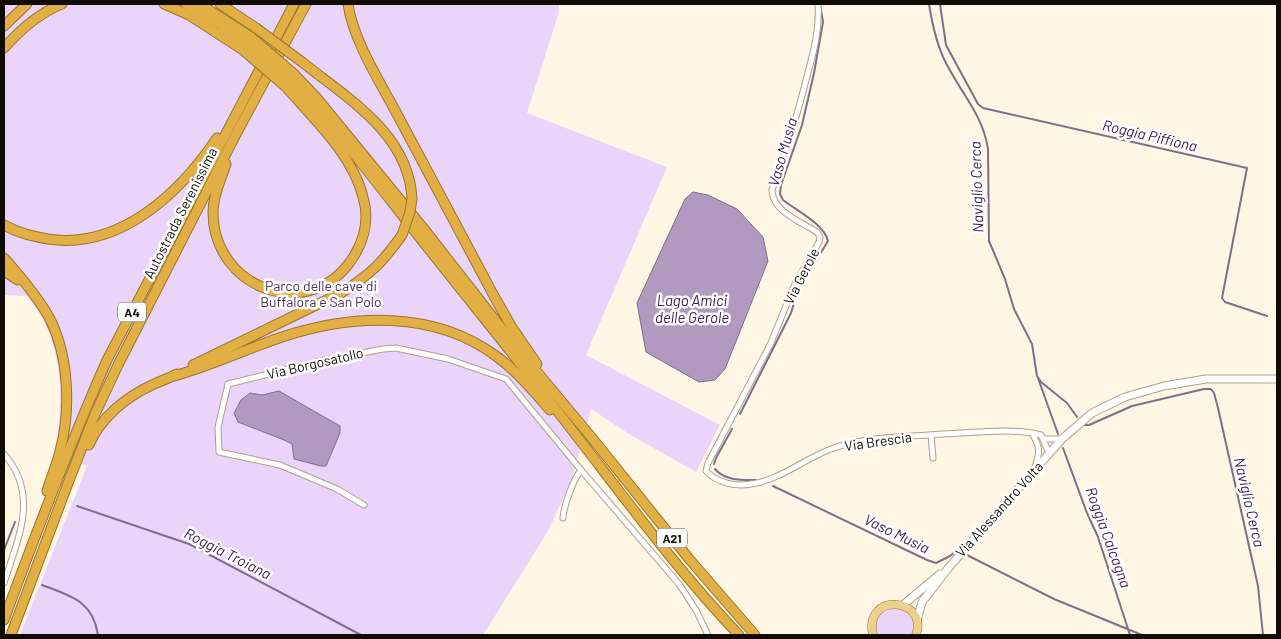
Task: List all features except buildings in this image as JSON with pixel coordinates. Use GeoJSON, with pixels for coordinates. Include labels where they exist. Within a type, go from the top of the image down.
{"type":"FeatureCollection","features":[{"type":"Feature","properties":{"kind":"highway"},"geometry":{"type":"LineString","coordinates":[[4,26],[27,4]]}},
{"type":"Feature","properties":{"kind":"highway"},"geometry":{"type":"LineString","coordinates":[[4,48],[28,24],[42,14],[62,4]]}},
{"type":"Feature","properties":{"kind":"highway"},"geometry":{"type":"LineString","coordinates":[[164,4],[247,44]]}},
{"type":"Feature","properties":{"kind":"highway"},"geometry":{"type":"LineString","coordinates":[[186,4],[221,25],[247,44],[289,80],[316,97],[424,229],[523,356],[592,438]]}},
{"type":"Feature","properties":{"kind":"highway"},"geometry":{"type":"LineString","coordinates":[[200,4],[289,80],[311,102],[607,476]]}},
{"type":"Feature","properties":{"kind":"highway"},"geometry":{"type":"LineString","coordinates":[[174,376],[188,367],[347,289],[372,272],[384,260],[402,235],[410,212],[412,199],[411,185],[405,163],[384,131],[363,111],[302,62],[220,4]]}},
{"type":"Feature","properties":{"kind":"highway","name":"Autostrada Serenissima"},"geometry":{"type":"LineString","coordinates":[[4,620],[85,410],[107,360],[294,4]]}},
{"type":"Feature","properties":{"kind":"highway","name":"Autostrada Serenissima"},"geometry":{"type":"LineString","coordinates":[[11,635],[95,414],[118,365],[306,4]]}},
{"type":"Feature","properties":{"kind":"highway"},"geometry":{"type":"LineString","coordinates":[[348,4],[358,38],[494,296],[531,356],[576,413],[592,438]]}},
{"type":"Feature","properties":{"kind":"highway"},"geometry":{"type":"LineString","coordinates":[[236,136],[217,189],[213,211],[215,230],[226,257],[239,273],[262,288],[273,292],[293,293],[309,290],[337,276],[352,259],[363,238],[366,211],[363,196],[350,167],[339,149],[289,80]]}},
{"type":"Feature","properties":{"kind":"highway"},"geometry":{"type":"LineString","coordinates":[[4,225],[29,235],[64,240],[98,236],[122,228],[156,206],[183,181],[232,120]]}},
{"type":"Feature","properties":{"kind":"highway"},"geometry":{"type":"LineString","coordinates":[[4,258],[50,319],[62,357],[66,385],[64,431],[60,451],[47,491],[45,511]]}},
{"type":"Feature","properties":{"kind":"highway"},"geometry":{"type":"LineString","coordinates":[[4,271],[30,290]]}},
{"type":"Feature","properties":{"kind":"highway"},"geometry":{"type":"LineString","coordinates":[[70,478],[82,462],[97,429],[137,393],[174,376],[282,337],[333,324],[391,320],[431,326],[448,331],[476,343],[512,369],[607,476]]}},
{"type":"Feature","properties":{"kind":"highway","name":"A21"},"geometry":{"type":"LineString","coordinates":[[592,438],[690,560],[755,635]]}},
{"type":"Feature","properties":{"kind":"highway","name":"A21"},"geometry":{"type":"LineString","coordinates":[[607,476],[683,571],[739,635]]}},
{"type":"Feature","properties":{"kind":"main road","name":"Via Alessandro Volta"},"geometry":{"type":"LineString","coordinates":[[873,635],[872,621],[881,608],[895,604],[903,605]]}},
{"type":"Feature","properties":{"kind":"main road"},"geometry":{"type":"LineString","coordinates":[[903,605],[909,608],[917,620]]}},
{"type":"Feature","properties":{"kind":"main road","name":"Via Alessandro Volta"},"geometry":{"type":"LineString","coordinates":[[916,635],[917,620]]}},
{"type":"Feature","properties":{"kind":"street","name":"Via Gerole"},"geometry":{"type":"LineString","coordinates":[[706,471],[708,463],[770,345],[795,284],[819,242],[820,237],[817,232],[782,211],[776,206],[772,198],[772,190],[790,138],[814,53],[819,16],[818,4]]}},
{"type":"Feature","properties":{"kind":"street","name":"Via Borgosatollo"},"geometry":{"type":"LineString","coordinates":[[364,505],[337,489],[280,466],[219,452],[218,427],[228,384],[325,360],[383,349],[396,348],[448,359],[506,379],[581,470]]}},
{"type":"Feature","properties":{"kind":"street"},"geometry":{"type":"LineString","coordinates":[[1049,453],[1082,421],[1109,404],[1153,389],[1206,379],[1277,379]]}},
{"type":"Feature","properties":{"kind":"street","name":"Via Brescia"},"geometry":{"type":"LineString","coordinates":[[706,471],[711,477],[723,482],[737,485],[751,484],[769,479],[814,456],[853,442],[988,431],[1032,433],[1041,435],[1044,439],[1062,439]]}},
{"type":"Feature","properties":{"kind":"street"},"geometry":{"type":"LineString","coordinates":[[1032,433],[1039,445],[1049,453]]}},
{"type":"Feature","properties":{"kind":"street"},"geometry":{"type":"LineString","coordinates":[[931,435],[933,458]]}},
{"type":"Feature","properties":{"kind":"street"},"geometry":{"type":"LineString","coordinates":[[1044,439],[1049,453]]}},
{"type":"Feature","properties":{"kind":"street"},"geometry":{"type":"LineString","coordinates":[[1033,472],[1039,454],[1039,445]]}},
{"type":"Feature","properties":{"kind":"street","name":"Via Alessandro Volta"},"geometry":{"type":"LineString","coordinates":[[917,620],[922,602],[950,566],[1049,453]]}},
{"type":"Feature","properties":{"kind":"street"},"geometry":{"type":"LineString","coordinates":[[4,454],[22,483],[24,491],[21,529],[4,583]]}},
{"type":"Feature","properties":{"kind":"street"},"geometry":{"type":"LineString","coordinates":[[563,518],[564,508],[581,470],[678,584],[696,610],[708,635]]}},
{"type":"Feature","properties":{"kind":"street","name":"Via Alessandro Volta"},"geometry":{"type":"LineString","coordinates":[[903,605],[950,566]]}},
{"type":"Feature","properties":{"kind":"green space","name":"Parco delle cave di Buffalora e San Polo"},"geometry":{"type":"Polygon","coordinates":[[[4,4],[559,4],[559,12],[527,113],[667,167],[586,355],[720,425],[696,472],[629,434],[591,409],[572,479],[548,531],[483,635],[20,635],[87,466],[55,454],[60,412],[59,371],[49,332],[27,296],[4,295],[4,4]]]}},
{"type":"Feature","properties":{"kind":"green space"},"geometry":{"type":"Polygon","coordinates":[[[901,608],[912,619],[913,635],[876,635],[875,622],[877,617],[883,611],[901,608]]]}},
{"type":"Feature","properties":{"kind":"water","name":"Lago Amici delle Gerole"},"geometry":{"type":"Polygon","coordinates":[[[693,192],[708,195],[737,209],[763,237],[768,261],[725,369],[715,380],[699,382],[646,352],[637,303],[685,199],[693,192]]]}},
{"type":"Feature","properties":{"kind":"water"},"geometry":{"type":"Polygon","coordinates":[[[279,391],[340,426],[340,433],[326,466],[294,459],[292,444],[238,422],[234,413],[241,400],[250,393],[262,395],[279,391]]]}},
{"type":"Feature","properties":{"kind":"waterway","name":"Vaso Musia"},"geometry":{"type":"LineString","coordinates":[[740,414],[791,313],[798,290],[828,241],[816,223],[783,200],[780,194],[781,185],[802,125],[814,73],[823,22],[820,4]]}},
{"type":"Feature","properties":{"kind":"waterway","name":"Naviglio Cerca"},"geometry":{"type":"LineString","coordinates":[[929,4],[940,49],[952,74],[971,105],[985,137],[988,149],[989,241],[1005,279],[1014,309],[1032,344],[1037,376],[1041,382],[1067,403],[1077,417]]}},
{"type":"Feature","properties":{"kind":"waterway","name":"Roggia Piffiona"},"geometry":{"type":"LineString","coordinates":[[940,4],[946,45],[978,104],[983,108],[1247,168],[1222,298],[1225,302],[1267,316]]}},
{"type":"Feature","properties":{"kind":"waterway","name":"Roggia Calcagna"},"geometry":{"type":"LineString","coordinates":[[1038,378],[1058,434]]}},
{"type":"Feature","properties":{"kind":"waterway","name":"Naviglio Cerca"},"geometry":{"type":"LineString","coordinates":[[1083,425],[1089,425],[1132,406],[1211,389],[1218,408],[1258,586],[1263,635]]}},
{"type":"Feature","properties":{"kind":"waterway","name":"Vaso Musia"},"geometry":{"type":"LineString","coordinates":[[714,464],[732,429]]}},
{"type":"Feature","properties":{"kind":"waterway","name":"Roggia Calcagna"},"geometry":{"type":"LineString","coordinates":[[1063,448],[1098,537],[1130,635]]}},
{"type":"Feature","properties":{"kind":"waterway","name":"Vaso Musia"},"geometry":{"type":"LineString","coordinates":[[715,469],[729,478],[756,480]]}},
{"type":"Feature","properties":{"kind":"waterway","name":"Vaso Musia"},"geometry":{"type":"LineString","coordinates":[[773,486],[927,560],[936,563],[956,551]]}},
{"type":"Feature","properties":{"kind":"waterway","name":"Roggia Troiana"},"geometry":{"type":"LineString","coordinates":[[77,506],[189,544],[361,635]]}},
{"type":"Feature","properties":{"kind":"waterway"},"geometry":{"type":"LineString","coordinates":[[4,550],[15,522]]}},
{"type":"Feature","properties":{"kind":"waterway","name":"Vaso Musia"},"geometry":{"type":"LineString","coordinates":[[967,555],[1054,599],[1142,635]]}},
{"type":"Feature","properties":{"kind":"waterway"},"geometry":{"type":"LineString","coordinates":[[42,585],[71,597],[86,607],[91,614],[98,635]]}}]}
